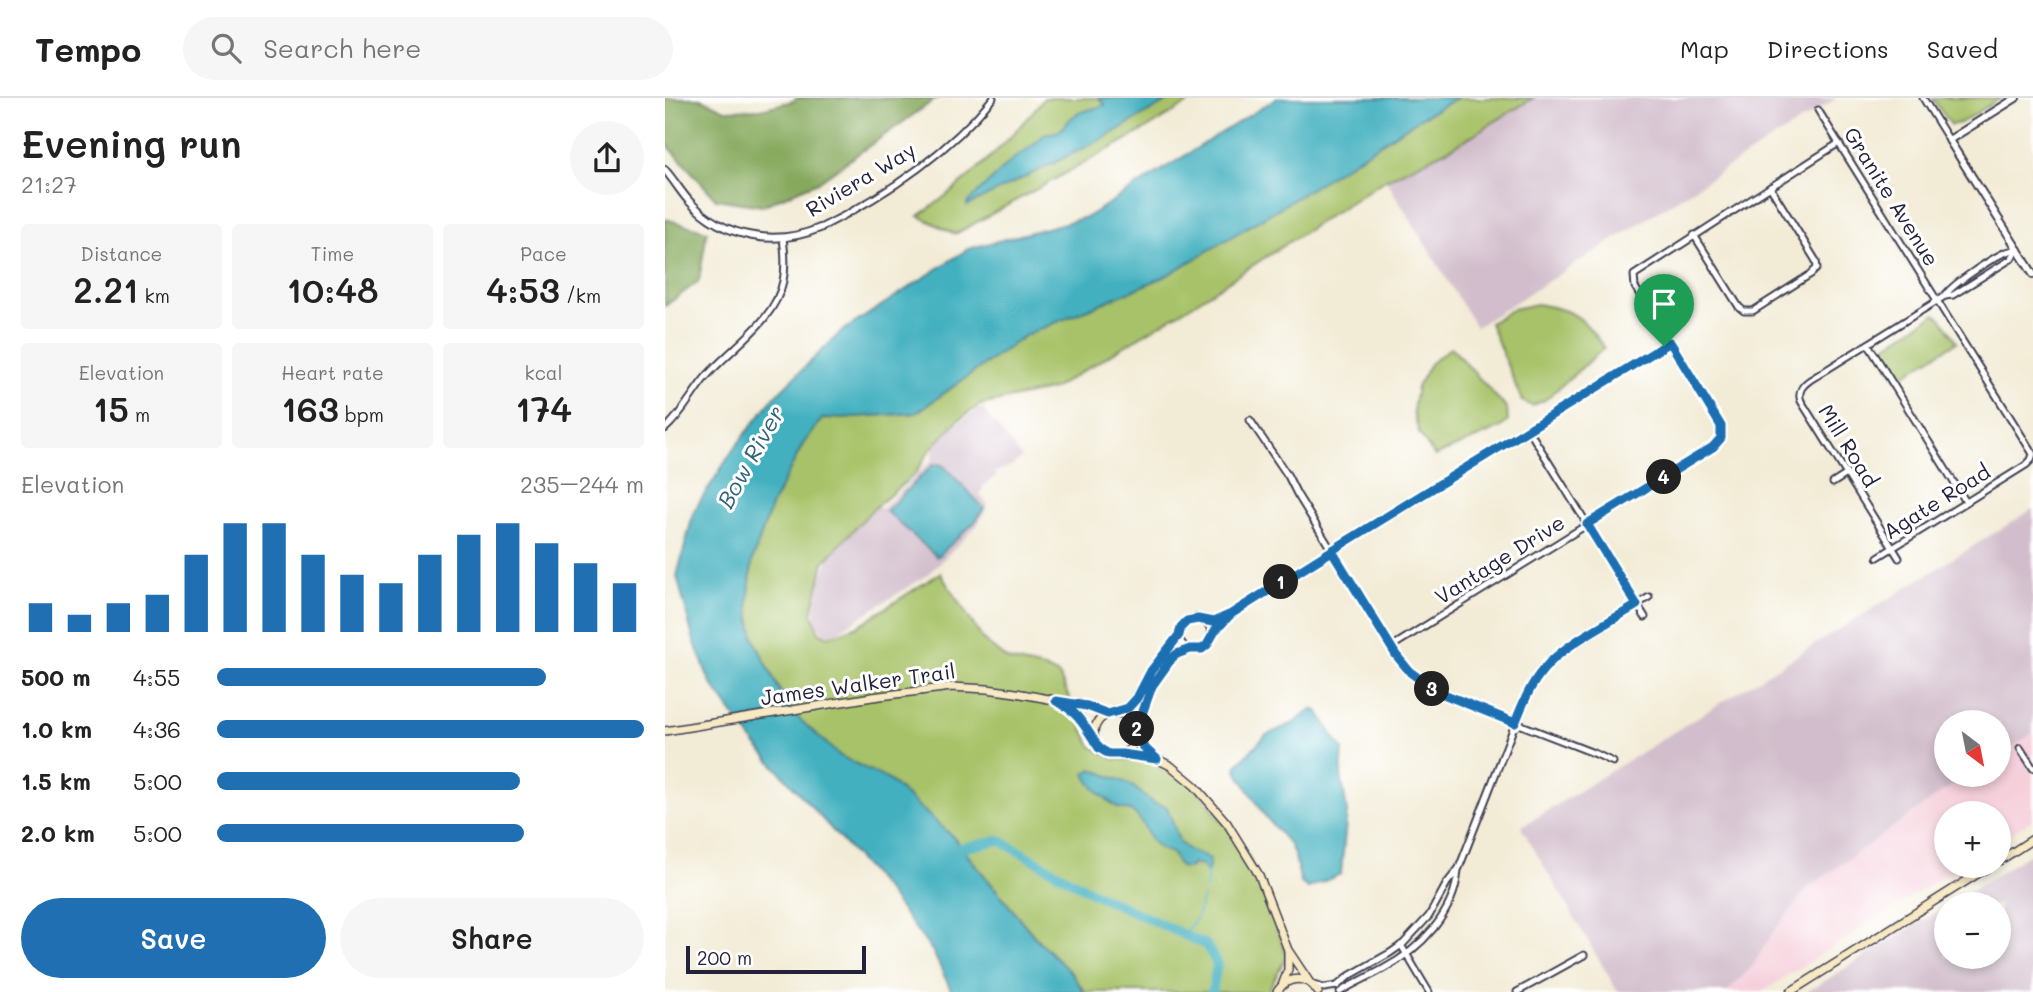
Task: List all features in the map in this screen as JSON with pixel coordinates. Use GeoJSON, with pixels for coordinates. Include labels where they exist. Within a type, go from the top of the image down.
{"type":"FeatureCollection","features":[{"type":"Feature","properties":{"kind":"main road","name":"James Walker Trail"},"geometry":{"type":"LineString","coordinates":[[665,731],[872,697],[961,687],[1087,706],[1111,713]]}},
{"type":"Feature","properties":{"kind":"main road","name":"James Walker Trail"},"geometry":{"type":"LineString","coordinates":[[1056,701],[1071,708],[1079,716],[1096,743]]}},
{"type":"Feature","properties":{"kind":"main road"},"geometry":{"type":"LineString","coordinates":[[1157,759],[1109,754],[1096,743],[1094,736],[1097,723],[1111,713],[1127,717],[1144,747],[1195,786],[1238,839],[1267,892],[1288,950],[1314,986]]}},
{"type":"Feature","properties":{"kind":"main road"},"geometry":{"type":"LineString","coordinates":[[1122,754],[1132,746],[1136,733]]}},
{"type":"Feature","properties":{"kind":"main road"},"geometry":{"type":"LineString","coordinates":[[2011,853],[2033,839]]}},
{"type":"Feature","properties":{"kind":"main road"},"geometry":{"type":"LineString","coordinates":[[1790,992],[1971,878]]}},
{"type":"Feature","properties":{"kind":"main road"},"geometry":{"type":"LineString","coordinates":[[1277,992],[1288,970],[1288,950]]}},
{"type":"Feature","properties":{"kind":"main road"},"geometry":{"type":"LineString","coordinates":[[1282,984],[1296,978],[1314,986]]}},
{"type":"Feature","properties":{"kind":"street","name":"Riviera Way"},"geometry":{"type":"LineString","coordinates":[[665,170],[690,202],[716,223],[744,234],[765,238],[802,234],[820,228],[880,195],[917,169],[963,131],[993,98]]}},
{"type":"Feature","properties":{"kind":"street"},"geometry":{"type":"LineString","coordinates":[[1923,98],[2033,274]]}},
{"type":"Feature","properties":{"kind":"street"},"geometry":{"type":"LineString","coordinates":[[1949,140],[2016,98]]}},
{"type":"Feature","properties":{"kind":"street","name":"Granite Avenue"},"geometry":{"type":"LineString","coordinates":[[1818,110],[1937,300]]}},
{"type":"Feature","properties":{"kind":"street","name":"Vantage Drive"},"geometry":{"type":"LineString","coordinates":[[1391,647],[1713,447],[1721,438],[1721,426],[1635,286],[1633,278],[1639,271],[1839,143]]}},
{"type":"Feature","properties":{"kind":"street"},"geometry":{"type":"LineString","coordinates":[[1694,235],[1738,304],[1744,311],[1753,311],[1817,268],[1816,261],[1770,187]]}},
{"type":"Feature","properties":{"kind":"street"},"geometry":{"type":"LineString","coordinates":[[665,429],[677,418],[713,369],[772,309],[782,288],[785,273],[783,238]]}},
{"type":"Feature","properties":{"kind":"street","name":"Mill Road"},"geometry":{"type":"LineString","coordinates":[[1899,558],[1801,401],[1801,388],[1945,296],[1948,289],[1956,283],[2005,252],[2018,249]]}},
{"type":"Feature","properties":{"kind":"street","name":"Agate Road"},"geometry":{"type":"LineString","coordinates":[[1878,557],[2026,465],[2033,454],[1937,300]]}},
{"type":"Feature","properties":{"kind":"street"},"geometry":{"type":"LineString","coordinates":[[1111,713],[1128,708],[1134,702],[1151,671],[1187,621],[1198,619],[1213,622],[1231,614],[1670,342]]}},
{"type":"Feature","properties":{"kind":"street"},"geometry":{"type":"LineString","coordinates":[[1868,344],[1966,502]]}},
{"type":"Feature","properties":{"kind":"street"},"geometry":{"type":"LineString","coordinates":[[1250,420],[1288,476],[1391,647],[1410,672],[1431,688],[1613,762]]}},
{"type":"Feature","properties":{"kind":"street"},"geometry":{"type":"LineString","coordinates":[[1528,429],[1645,617]]}},
{"type":"Feature","properties":{"kind":"street"},"geometry":{"type":"LineString","coordinates":[[1833,483],[1847,474]]}},
{"type":"Feature","properties":{"kind":"street"},"geometry":{"type":"LineString","coordinates":[[1314,986],[1337,986],[1401,945],[1429,916],[1458,868],[1534,681],[1551,661],[1566,649],[1649,597]]}},
{"type":"Feature","properties":{"kind":"street"},"geometry":{"type":"LineString","coordinates":[[1136,733],[1146,702],[1158,676],[1169,661],[1177,654],[1190,649],[1202,649],[1231,614]]}},
{"type":"Feature","properties":{"kind":"street"},"geometry":{"type":"LineString","coordinates":[[1202,620],[1210,628],[1211,637]]}},
{"type":"Feature","properties":{"kind":"street"},"geometry":{"type":"LineString","coordinates":[[1179,635],[1182,644],[1190,649]]}},
{"type":"Feature","properties":{"kind":"street"},"geometry":{"type":"LineString","coordinates":[[2020,748],[2033,768]]}},
{"type":"Feature","properties":{"kind":"street"},"geometry":{"type":"LineString","coordinates":[[1341,992],[1406,955],[1427,935],[1448,906],[1457,887],[1458,868]]}},
{"type":"Feature","properties":{"kind":"street"},"geometry":{"type":"LineString","coordinates":[[1401,945],[1429,992]]}},
{"type":"Feature","properties":{"kind":"street"},"geometry":{"type":"LineString","coordinates":[[1517,992],[1584,955]]}},
{"type":"Feature","properties":{"kind":"shaded area"},"geometry":{"type":"Polygon","coordinates":[[[1533,98],[1837,98],[1476,327],[1386,180],[1453,147],[1533,98]]]}},
{"type":"Feature","properties":{"kind":"shaded area"},"geometry":{"type":"Polygon","coordinates":[[[983,409],[1022,458],[995,472],[997,475],[982,487],[979,494],[988,505],[977,526],[927,575],[832,635],[824,634],[815,620],[815,608],[822,576],[830,557],[876,508],[883,508],[933,459],[933,450],[951,428],[983,409]]]}},
{"type":"Feature","properties":{"kind":"shaded area"},"geometry":{"type":"Polygon","coordinates":[[[2033,509],[2033,733],[2011,748],[2011,710],[1934,710],[1934,788],[1949,788],[1808,888],[1772,934],[1752,967],[1727,992],[1618,992],[1521,827],[2033,509]]]}},
{"type":"Feature","properties":{"kind":"shaded area"},"geometry":{"type":"Polygon","coordinates":[[[2033,733],[2033,819],[2011,833],[2011,801],[1934,801],[1934,878],[1940,878],[1762,992],[1727,992],[1752,967],[1772,934],[1808,888],[1949,788],[2011,788],[2011,748],[2033,733]]]}},
{"type":"Feature","properties":{"kind":"shaded area"},"geometry":{"type":"Polygon","coordinates":[[[2033,852],[2033,992],[1807,992],[1934,913],[1934,969],[2011,969],[2011,892],[1969,892],[1991,878],[2011,878],[2011,866],[2033,852]]]}},
{"type":"Feature","properties":{"kind":"green space"},"geometry":{"type":"Polygon","coordinates":[[[665,98],[700,98],[725,110],[761,109],[797,98],[937,98],[818,182],[762,206],[716,199],[665,142],[665,98]]]}},
{"type":"Feature","properties":{"kind":"green space"},"geometry":{"type":"Polygon","coordinates":[[[1044,98],[1197,98],[955,234],[919,216],[954,190],[986,161],[1044,98]]]}},
{"type":"Feature","properties":{"kind":"green space"},"geometry":{"type":"Polygon","coordinates":[[[1457,98],[1533,98],[1453,147],[1383,181],[1181,312],[1053,389],[980,405],[957,421],[929,451],[916,473],[871,511],[824,562],[812,613],[819,632],[828,637],[858,626],[940,573],[984,641],[1008,660],[1044,668],[1059,675],[1091,746],[1114,759],[1157,759],[1195,786],[1249,857],[1287,956],[1267,992],[1085,992],[1034,936],[952,836],[889,780],[840,756],[796,716],[782,695],[754,639],[748,604],[752,561],[772,504],[803,444],[822,419],[916,413],[1026,335],[1164,277],[1457,98]]]}},
{"type":"Feature","properties":{"kind":"green space"},"geometry":{"type":"Polygon","coordinates":[[[1932,98],[2001,98],[1960,123],[1951,125],[1932,98]]]}},
{"type":"Feature","properties":{"kind":"green space"},"geometry":{"type":"Polygon","coordinates":[[[665,219],[707,231],[699,281],[665,306],[665,219]]]}},
{"type":"Feature","properties":{"kind":"green space"},"geometry":{"type":"Polygon","coordinates":[[[1537,304],[1577,316],[1590,328],[1604,348],[1545,400],[1532,406],[1522,401],[1490,323],[1513,309],[1537,304]]]}},
{"type":"Feature","properties":{"kind":"green space"},"geometry":{"type":"Polygon","coordinates":[[[1935,314],[1942,319],[1957,342],[1897,379],[1882,355],[1882,348],[1935,314]]]}},
{"type":"Feature","properties":{"kind":"green space"},"geometry":{"type":"Polygon","coordinates":[[[1451,347],[1507,409],[1508,421],[1500,428],[1435,456],[1419,433],[1413,411],[1417,387],[1430,364],[1451,347]]]}},
{"type":"Feature","properties":{"kind":"water"},"geometry":{"type":"Polygon","coordinates":[[[1099,98],[1173,98],[1102,139],[967,206],[1012,160],[1046,133],[1057,132],[1079,113],[1105,105],[1099,98]]]}},
{"type":"Feature","properties":{"kind":"water","name":"Bow River"},"geometry":{"type":"Polygon","coordinates":[[[1277,98],[1457,98],[1164,277],[1026,335],[916,413],[822,419],[803,444],[772,504],[752,561],[748,604],[754,639],[782,695],[796,716],[840,756],[889,780],[952,836],[1034,936],[1072,974],[1084,992],[952,992],[933,952],[886,890],[756,745],[710,682],[693,638],[677,576],[694,511],[733,450],[775,396],[841,332],[968,249],[1087,217],[1277,98]]]}},
{"type":"Feature","properties":{"kind":"water"},"geometry":{"type":"Polygon","coordinates":[[[933,465],[944,466],[984,508],[975,522],[937,557],[886,511],[933,465]]]}},
{"type":"Feature","properties":{"kind":"water"},"geometry":{"type":"Polygon","coordinates":[[[1312,709],[1319,712],[1343,749],[1341,775],[1347,811],[1341,874],[1308,888],[1301,883],[1290,845],[1265,816],[1236,770],[1237,765],[1266,735],[1294,723],[1312,709]]]}},
{"type":"Feature","properties":{"kind":"water"},"geometry":{"type":"Polygon","coordinates":[[[1092,769],[1130,784],[1153,803],[1167,807],[1180,843],[1190,851],[1210,859],[1208,872],[1200,864],[1197,866],[1193,863],[1191,867],[1183,868],[1179,866],[1172,853],[1154,844],[1135,814],[1118,808],[1094,787],[1085,773],[1092,769]]]}},
{"type":"Feature","properties":{"kind":"waterway"},"geometry":{"type":"LineString","coordinates":[[962,848],[999,840],[1093,893],[1206,945],[1217,964],[1212,992]]}},
{"type":"Feature","properties":{"kind":"waterway"},"geometry":{"type":"LineString","coordinates":[[1206,890],[1208,872]]}},
{"type":"Feature","properties":{"kind":"waterway"},"geometry":{"type":"LineString","coordinates":[[1183,934],[1196,919],[1203,897]]}},
{"type":"Feature","properties":{"kind":"route"},"geometry":{"type":"LineString","coordinates":[[1664,346],[1347,541],[1231,614],[1213,622],[1192,619],[1184,623],[1179,635],[1151,671],[1137,698],[1128,708],[1108,714],[1087,706],[1056,701],[1071,708],[1079,716],[1104,752],[1157,759],[1144,747],[1136,736],[1136,731],[1152,686],[1169,661],[1177,654],[1190,649],[1202,649],[1231,614],[1332,551],[1396,655],[1410,672],[1436,691],[1515,723],[1534,681],[1557,655],[1637,605],[1587,524],[1713,447],[1721,438],[1721,426],[1670,342],[1664,346]]}}]}
